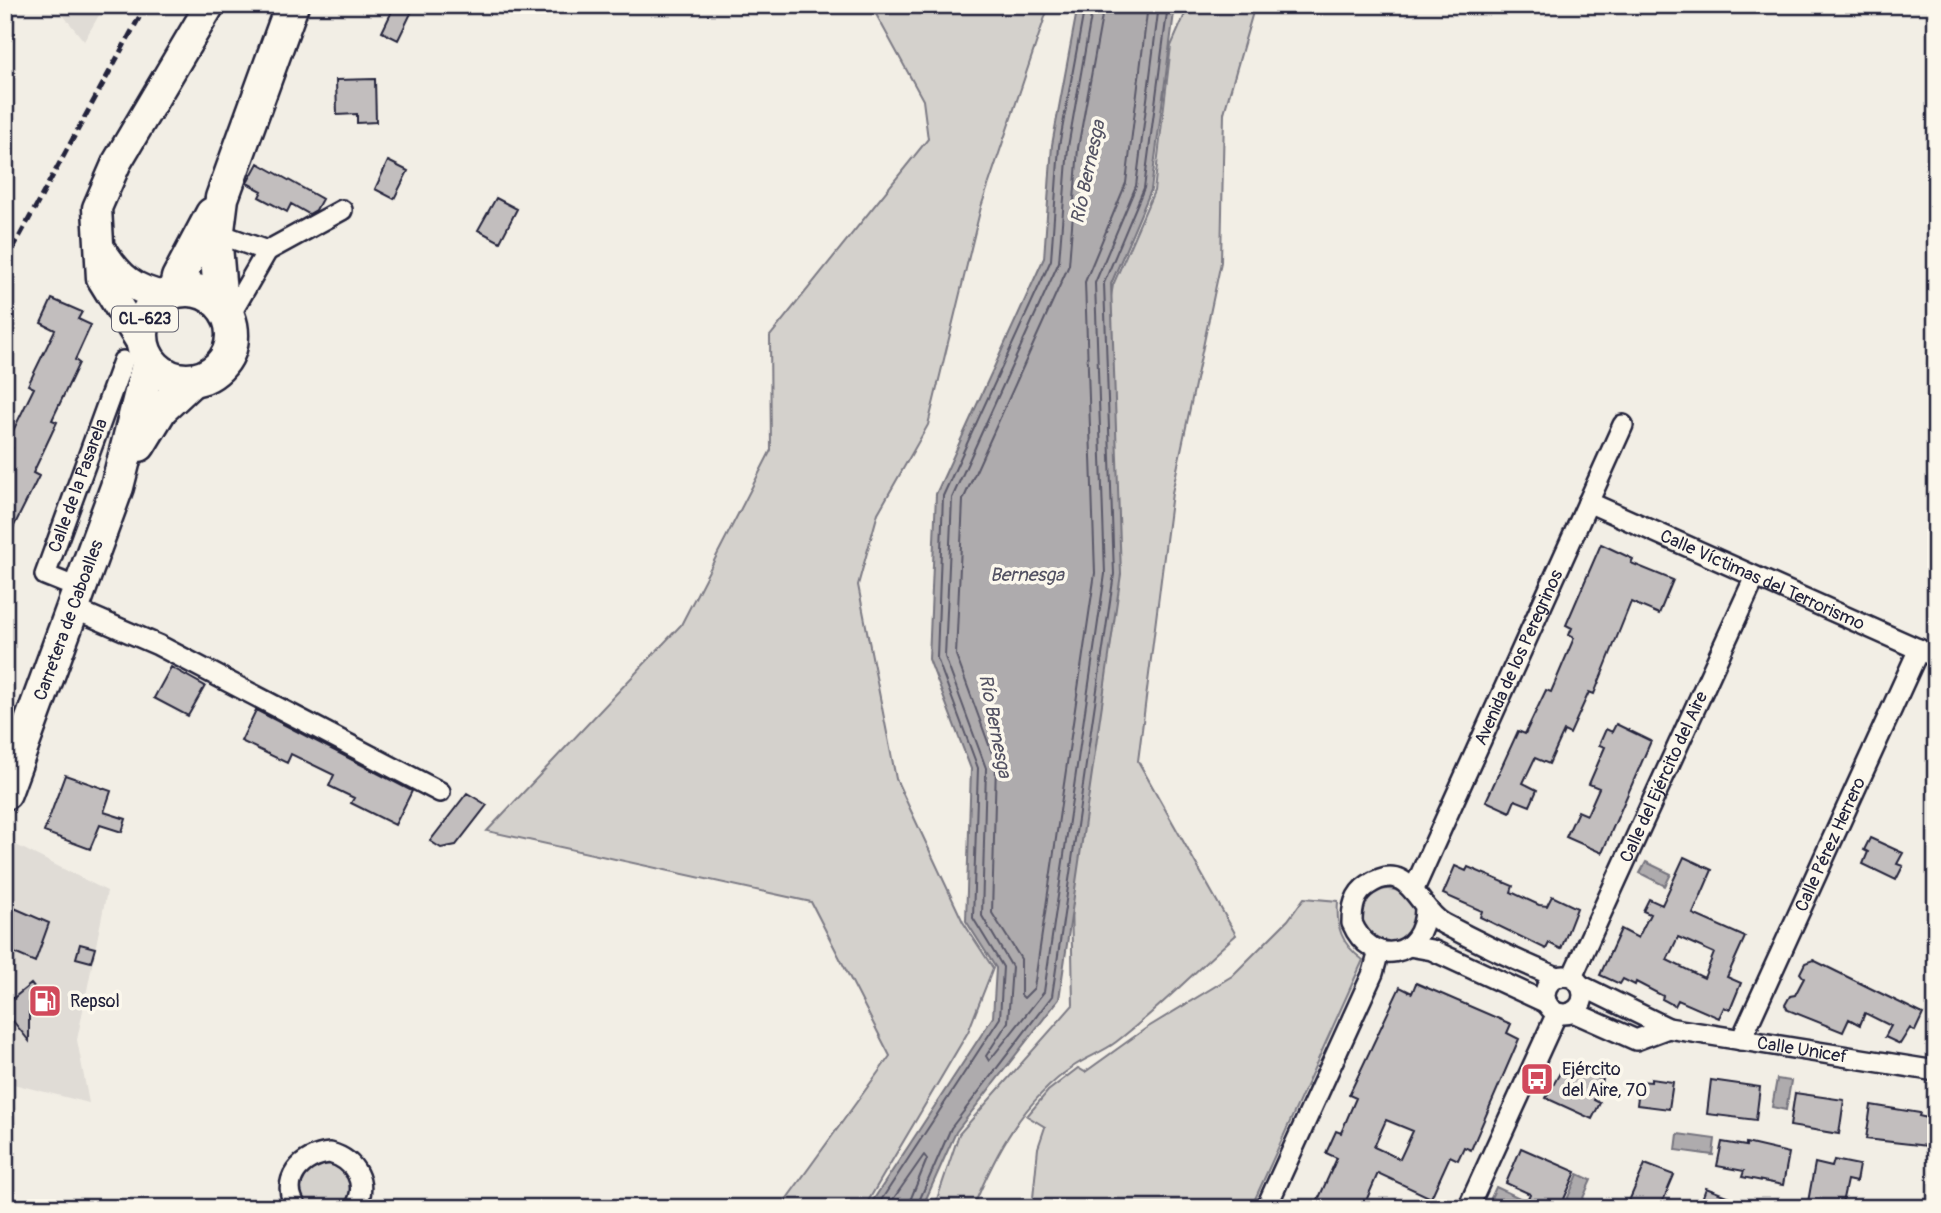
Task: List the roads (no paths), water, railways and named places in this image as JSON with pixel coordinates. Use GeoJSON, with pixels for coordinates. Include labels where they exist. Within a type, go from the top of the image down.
{"type":"FeatureCollection","features":[{"type":"Feature","properties":{"kind":"main road","name":"CL-623"},"geometry":{"type":"LineString","coordinates":[[191,381],[204,378],[225,362],[233,337],[225,311],[217,233],[222,198],[292,5]]}},
{"type":"Feature","properties":{"kind":"main road","name":"CL-623"},"geometry":{"type":"LineString","coordinates":[[139,356],[145,317],[170,294],[222,198]]}},
{"type":"Feature","properties":{"kind":"main road","name":"CL-623"},"geometry":{"type":"LineString","coordinates":[[170,294],[204,293],[225,311]]}},
{"type":"Feature","properties":{"kind":"main road"},"geometry":{"type":"LineString","coordinates":[[139,356],[166,376],[191,381]]}},
{"type":"Feature","properties":{"kind":"main road","name":"Carretera de Caboalles"},"geometry":{"type":"LineString","coordinates":[[117,486],[139,356]]}},
{"type":"Feature","properties":{"kind":"main road","name":"Carretera de Caboalles"},"geometry":{"type":"LineString","coordinates":[[5,793],[117,486],[150,423],[191,381]]}},
{"type":"Feature","properties":{"kind":"street"},"geometry":{"type":"LineString","coordinates":[[139,356],[101,278],[97,208],[117,162],[210,5]]}},
{"type":"Feature","properties":{"kind":"street"},"geometry":{"type":"LineString","coordinates":[[225,311],[267,250],[342,210]]}},
{"type":"Feature","properties":{"kind":"street"},"geometry":{"type":"LineString","coordinates":[[217,233],[267,250]]}},
{"type":"Feature","properties":{"kind":"street"},"geometry":{"type":"LineString","coordinates":[[98,246],[116,273],[131,286],[170,294]]}},
{"type":"Feature","properties":{"kind":"street","name":"Calle de la Pasarela"},"geometry":{"type":"LineString","coordinates":[[76,599],[45,575],[139,356]]}},
{"type":"Feature","properties":{"kind":"street","name":"Avenida de los Peregrinos"},"geometry":{"type":"LineString","coordinates":[[1414,889],[1623,425]]}},
{"type":"Feature","properties":{"kind":"street","name":"Calle Víctimas del Terrorismo"},"geometry":{"type":"LineString","coordinates":[[1588,502],[1927,653]]}},
{"type":"Feature","properties":{"kind":"street","name":"Calle del Ejército del Aire"},"geometry":{"type":"LineString","coordinates":[[1570,979],[1755,577]]}},
{"type":"Feature","properties":{"kind":"street"},"geometry":{"type":"LineString","coordinates":[[76,599],[158,645],[440,792]]}},
{"type":"Feature","properties":{"kind":"street","name":"Calle Pérez Herrero"},"geometry":{"type":"LineString","coordinates":[[1741,1040],[1927,653]]}},
{"type":"Feature","properties":{"kind":"street"},"geometry":{"type":"LineString","coordinates":[[1390,878],[1403,881],[1414,889],[1425,909],[1425,923],[1419,936],[1400,951],[1378,951],[1366,945],[1357,935],[1352,923],[1356,897],[1365,886],[1390,878]]}},
{"type":"Feature","properties":{"kind":"street","name":"Calle Unicef"},"geometry":{"type":"LineString","coordinates":[[1425,909],[1443,924],[1570,979],[1668,1027],[1935,1069]]}},
{"type":"Feature","properties":{"kind":"street"},"geometry":{"type":"LineString","coordinates":[[1409,946],[1432,950],[1559,1009],[1636,1040],[1668,1027]]}},
{"type":"Feature","properties":{"kind":"street"},"geometry":{"type":"LineString","coordinates":[[1266,1208],[1373,973],[1378,951]]}},
{"type":"Feature","properties":{"kind":"street"},"geometry":{"type":"LineString","coordinates":[[1570,979],[1581,1003],[1559,1009],[1545,991],[1570,979]]}},
{"type":"Feature","properties":{"kind":"street"},"geometry":{"type":"LineString","coordinates":[[1468,1208],[1559,1009]]}},
{"type":"Feature","properties":{"kind":"street"},"geometry":{"type":"LineString","coordinates":[[297,1208],[290,1191],[297,1168],[306,1159],[330,1153],[351,1164],[358,1174],[361,1186],[355,1208]]}},
{"type":"Feature","properties":{"kind":"water","name":"Bernesga"},"geometry":{"type":"Polygon","coordinates":[[[1078,5],[1175,5],[1151,190],[1111,284],[1121,574],[1059,999],[956,1132],[922,1208],[868,1208],[993,1017],[996,968],[966,921],[971,769],[929,659],[936,494],[1044,258],[1052,145],[1078,5]]]}},
{"type":"Feature","properties":{"kind":"water"},"geometry":{"type":"Polygon","coordinates":[[[1646,862],[1671,874],[1665,886],[1640,873],[1646,862]]]}},
{"type":"Feature","properties":{"kind":"water"},"geometry":{"type":"Polygon","coordinates":[[[1777,1079],[1791,1081],[1786,1110],[1772,1107],[1777,1079]]]}},
{"type":"Feature","properties":{"kind":"water"},"geometry":{"type":"Polygon","coordinates":[[[1678,1134],[1715,1139],[1713,1155],[1676,1150],[1678,1134]]]}},
{"type":"Feature","properties":{"kind":"water"},"geometry":{"type":"Polygon","coordinates":[[[1578,1174],[1591,1180],[1579,1207],[1566,1202],[1578,1174]]]}},
{"type":"Feature","properties":{"kind":"water"},"geometry":{"type":"Polygon","coordinates":[[[1496,1187],[1524,1200],[1520,1208],[1510,1208],[1491,1198],[1496,1187]]]}},
{"type":"Feature","properties":{"kind":"railway"},"geometry":{"type":"LineString","coordinates":[[5,263],[146,5]]}},
{"type":"Feature","properties":{"kind":"place","name":"Repsol"},"geometry":{"type":"Point","coordinates":[45,1001]}},
{"type":"Feature","properties":{"kind":"place","name":"Ejército del Aire, 70"},"geometry":{"type":"Point","coordinates":[1537,1079]}},
{"type":"Feature","properties":{"kind":"water label","name":"Río Bernesga"},"geometry":{"type":"Point","coordinates":[1088,172]}},
{"type":"Feature","properties":{"kind":"water label","name":"Río Bernesga"},"geometry":{"type":"Point","coordinates":[995,726]}}]}
